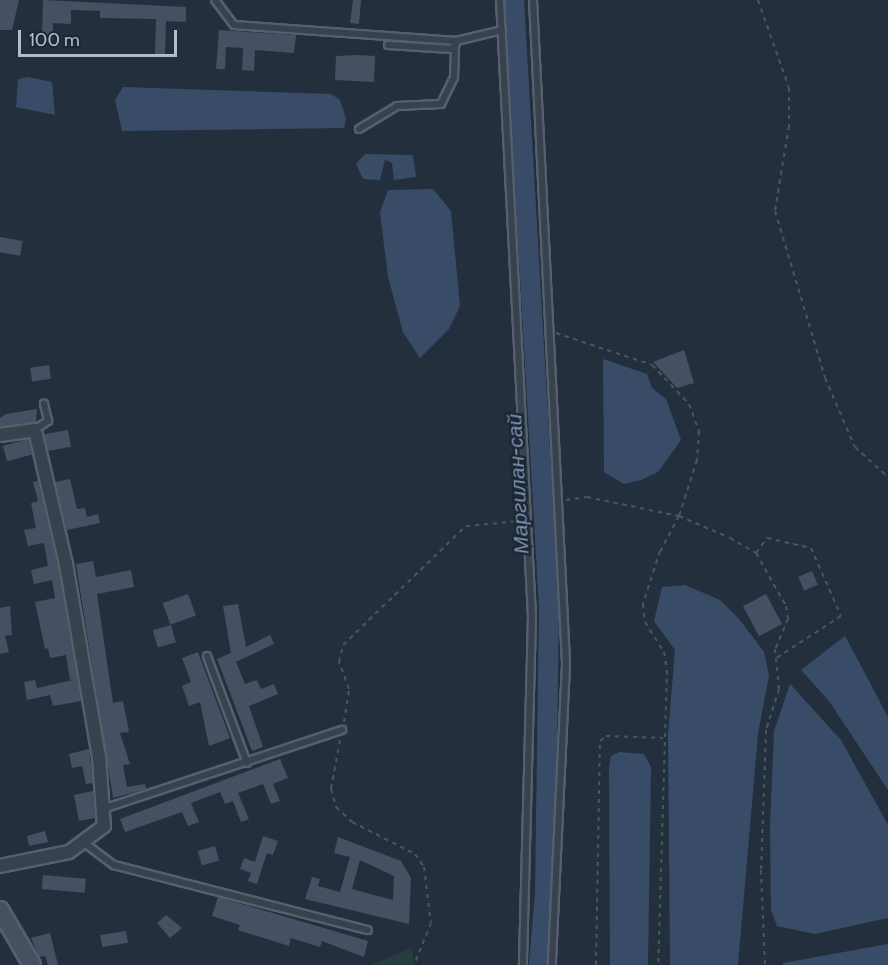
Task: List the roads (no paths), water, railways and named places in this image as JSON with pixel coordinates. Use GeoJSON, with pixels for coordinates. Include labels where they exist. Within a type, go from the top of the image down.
{"type":"FeatureCollection","features":[{"type":"Feature","properties":{"kind":"main road"},"geometry":{"type":"LineString","coordinates":[[0,910],[32,965]]}},
{"type":"Feature","properties":{"kind":"street"},"geometry":{"type":"LineString","coordinates":[[0,435],[34,430],[66,564],[99,757],[104,826],[69,852],[0,866]]}},
{"type":"Feature","properties":{"kind":"lane"},"geometry":{"type":"LineString","coordinates":[[215,0],[234,25],[456,44]]}},
{"type":"Feature","properties":{"kind":"lane"},"geometry":{"type":"LineString","coordinates":[[500,0],[532,616],[523,965]]}},
{"type":"Feature","properties":{"kind":"lane"},"geometry":{"type":"LineString","coordinates":[[533,0],[556,511],[566,664],[552,965]]}},
{"type":"Feature","properties":{"kind":"lane"},"geometry":{"type":"LineString","coordinates":[[388,45],[456,44],[502,30]]}},
{"type":"Feature","properties":{"kind":"lane"},"geometry":{"type":"LineString","coordinates":[[359,129],[397,106],[441,104],[454,77],[456,44]]}},
{"type":"Feature","properties":{"kind":"lane"},"geometry":{"type":"LineString","coordinates":[[34,430],[48,421],[44,403]]}},
{"type":"Feature","properties":{"kind":"lane"},"geometry":{"type":"LineString","coordinates":[[207,656],[247,763]]}},
{"type":"Feature","properties":{"kind":"lane"},"geometry":{"type":"LineString","coordinates":[[103,810],[342,730]]}},
{"type":"Feature","properties":{"kind":"lane"},"geometry":{"type":"LineString","coordinates":[[82,842],[114,865],[368,930]]}},
{"type":"Feature","properties":{"kind":"water"},"geometry":{"type":"Polygon","coordinates":[[[29,77],[52,82],[55,115],[16,107],[18,79],[29,77]]]}},
{"type":"Feature","properties":{"kind":"water"},"geometry":{"type":"Polygon","coordinates":[[[123,87],[331,94],[340,100],[346,119],[344,128],[122,131],[115,100],[123,87]]]}},
{"type":"Feature","properties":{"kind":"water"},"geometry":{"type":"Polygon","coordinates":[[[365,154],[413,155],[416,177],[394,180],[392,163],[385,160],[380,180],[363,179],[356,164],[365,154]]]}},
{"type":"Feature","properties":{"kind":"water"},"geometry":{"type":"Polygon","coordinates":[[[433,189],[451,211],[460,306],[449,329],[420,358],[403,332],[388,277],[380,212],[388,190],[433,189]]]}},
{"type":"Feature","properties":{"kind":"water"},"geometry":{"type":"Polygon","coordinates":[[[603,359],[647,374],[652,388],[666,399],[681,440],[658,472],[641,480],[624,484],[604,472],[603,359]]]}},
{"type":"Feature","properties":{"kind":"water"},"geometry":{"type":"Polygon","coordinates":[[[685,585],[720,600],[739,619],[764,652],[769,675],[758,734],[738,965],[670,965],[668,735],[675,650],[654,621],[662,587],[685,585]]]}},
{"type":"Feature","properties":{"kind":"water"},"geometry":{"type":"Polygon","coordinates":[[[845,636],[888,717],[888,790],[829,701],[801,670],[845,636]]]}},
{"type":"Feature","properties":{"kind":"water"},"geometry":{"type":"Polygon","coordinates":[[[790,684],[841,740],[888,825],[888,918],[815,934],[777,926],[771,910],[770,825],[774,731],[790,684]]]}},
{"type":"Feature","properties":{"kind":"water"},"geometry":{"type":"Polygon","coordinates":[[[619,752],[644,754],[651,767],[648,965],[610,965],[609,768],[611,756],[619,752]]]}},
{"type":"Feature","properties":{"kind":"water"},"geometry":{"type":"Polygon","coordinates":[[[888,944],[888,965],[783,965],[783,963],[888,944]]]}},
{"type":"Feature","properties":{"kind":"waterway","name":"Маргилан-сай"},"geometry":{"type":"LineString","coordinates":[[514,0],[549,607],[545,893],[539,965]]}}]}
